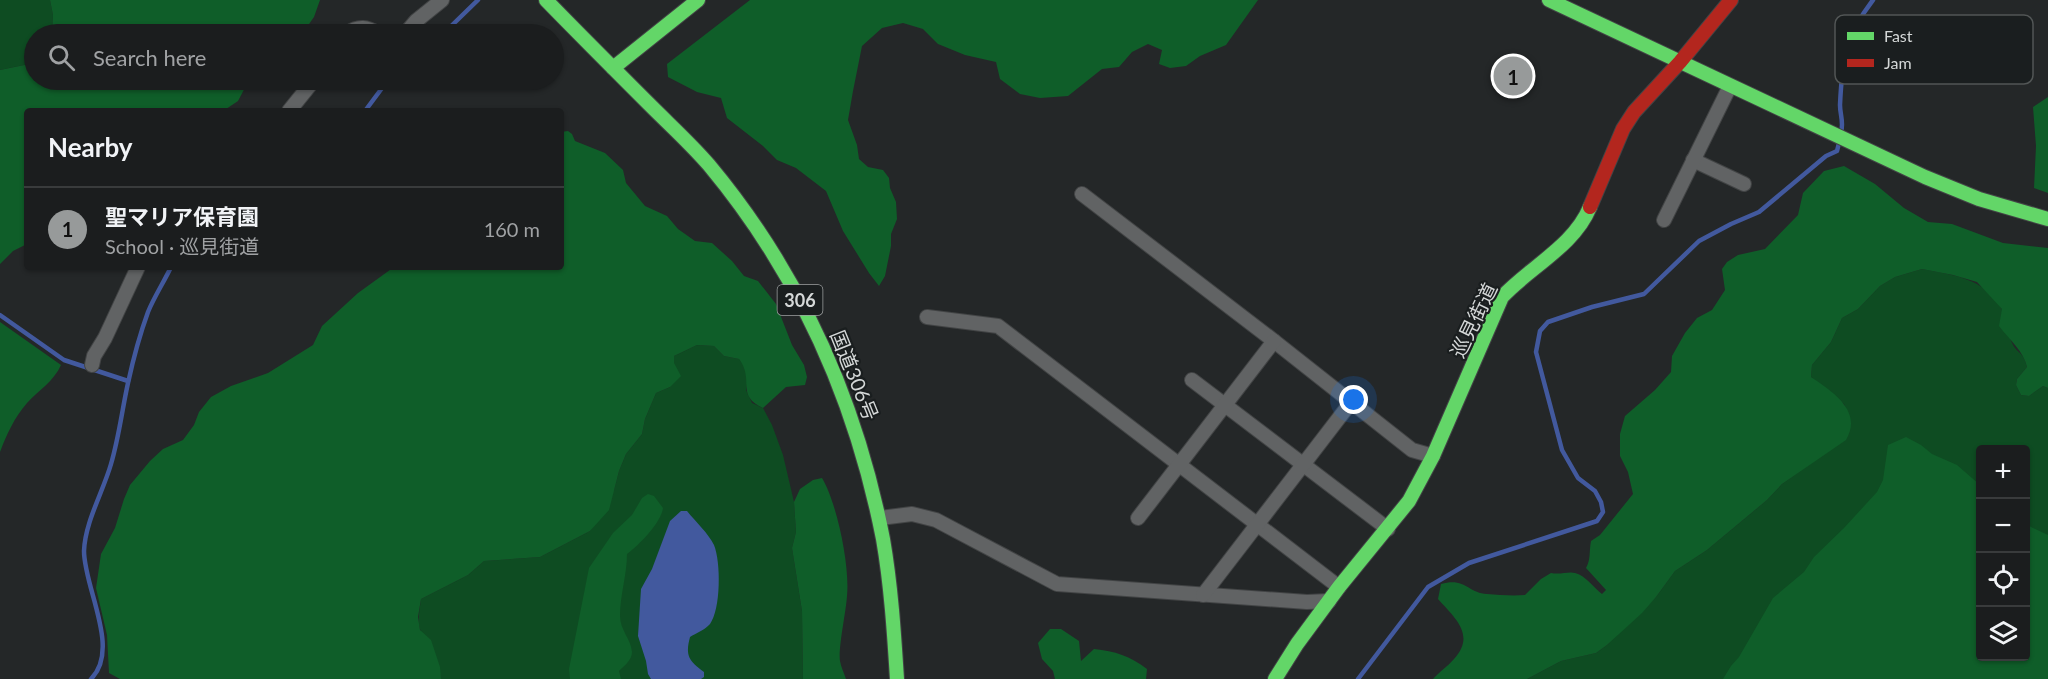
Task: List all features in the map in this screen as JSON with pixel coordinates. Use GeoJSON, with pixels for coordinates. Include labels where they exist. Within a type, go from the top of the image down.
{"type":"FeatureCollection","features":[{"type":"Feature","properties":{"kind":"main road","name":"国道306号"},"geometry":{"type":"LineString","coordinates":[[546,0],[708,164],[737,200],[774,254],[806,311],[832,364],[857,432],[880,518],[893,602],[897,679]]}},
{"type":"Feature","properties":{"kind":"main road"},"geometry":{"type":"LineString","coordinates":[[613,68],[698,0]]}},
{"type":"Feature","properties":{"kind":"main road"},"geometry":{"type":"LineString","coordinates":[[1549,0],[1924,177],[1979,199],[2048,219]]}},
{"type":"Feature","properties":{"kind":"main road","name":"巡見街道"},"geometry":{"type":"LineString","coordinates":[[1275,679],[1297,644],[1339,587],[1388,530],[1409,501],[1433,456],[1502,297],[1516,282],[1563,243],[1587,215],[1623,129],[1634,112],[1680,62],[1730,1]]}},
{"type":"Feature","properties":{"kind":"street"},"geometry":{"type":"LineString","coordinates":[[413,24],[442,0]]}},
{"type":"Feature","properties":{"kind":"street"},"geometry":{"type":"LineString","coordinates":[[1664,220],[1730,86]]}},
{"type":"Feature","properties":{"kind":"street"},"geometry":{"type":"LineString","coordinates":[[291,108],[306,90]]}},
{"type":"Feature","properties":{"kind":"street"},"geometry":{"type":"LineString","coordinates":[[1693,160],[1744,184]]}},
{"type":"Feature","properties":{"kind":"street"},"geometry":{"type":"LineString","coordinates":[[1082,195],[1274,340],[1412,450],[1433,456]]}},
{"type":"Feature","properties":{"kind":"street"},"geometry":{"type":"LineString","coordinates":[[92,365],[94,356],[105,338],[137,270]]}},
{"type":"Feature","properties":{"kind":"street"},"geometry":{"type":"LineString","coordinates":[[927,317],[998,326],[1339,587]]}},
{"type":"Feature","properties":{"kind":"street"},"geometry":{"type":"LineString","coordinates":[[1138,518],[1274,340]]}},
{"type":"Feature","properties":{"kind":"street"},"geometry":{"type":"LineString","coordinates":[[1192,380],[1388,530]]}},
{"type":"Feature","properties":{"kind":"street"},"geometry":{"type":"LineString","coordinates":[[1203,596],[1352,401]]}},
{"type":"Feature","properties":{"kind":"street"},"geometry":{"type":"LineString","coordinates":[[880,518],[912,514],[936,519],[1058,584],[1203,596],[1307,602],[1329,601]]}},
{"type":"Feature","properties":{"kind":"green space"},"geometry":{"type":"Polygon","coordinates":[[[0,0],[50,0],[53,24],[24,24],[24,65],[0,70],[0,0]]]}},
{"type":"Feature","properties":{"kind":"green space"},"geometry":{"type":"Polygon","coordinates":[[[50,0],[320,0],[309,24],[53,24],[50,0]]]}},
{"type":"Feature","properties":{"kind":"green space"},"geometry":{"type":"Polygon","coordinates":[[[750,0],[1258,0],[1226,45],[1200,56],[1186,66],[1170,68],[1159,64],[1162,50],[1148,44],[1132,52],[1119,67],[1102,69],[1068,96],[1040,98],[1020,94],[1000,79],[996,62],[965,55],[938,44],[923,29],[903,23],[882,28],[862,46],[848,120],[857,145],[859,159],[868,167],[883,170],[889,178],[890,188],[896,202],[897,219],[891,234],[885,276],[879,286],[843,231],[826,191],[796,168],[777,160],[727,118],[721,98],[697,92],[668,77],[667,64],[750,0]]]}},
{"type":"Feature","properties":{"kind":"green space"},"geometry":{"type":"Polygon","coordinates":[[[24,65],[24,90],[244,90],[238,101],[228,108],[24,108],[24,246],[13,251],[0,264],[0,70],[24,65]]]}},
{"type":"Feature","properties":{"kind":"green space"},"geometry":{"type":"Polygon","coordinates":[[[2048,97],[2048,193],[2034,188],[2036,146],[2033,107],[2048,97]]]}},
{"type":"Feature","properties":{"kind":"green space"},"geometry":{"type":"Polygon","coordinates":[[[564,132],[572,134],[575,141],[605,153],[623,170],[626,183],[645,206],[667,216],[678,229],[695,241],[712,243],[732,261],[744,276],[758,281],[776,304],[792,345],[804,365],[807,377],[805,385],[786,387],[763,408],[750,398],[747,392],[746,374],[739,359],[724,356],[714,346],[697,345],[674,356],[674,363],[681,376],[670,387],[656,393],[645,419],[642,434],[626,454],[619,471],[609,510],[590,531],[540,557],[484,561],[468,575],[421,599],[418,617],[420,630],[431,640],[440,667],[441,679],[120,679],[109,673],[107,635],[96,588],[101,554],[115,528],[130,485],[150,461],[163,449],[183,440],[194,425],[199,412],[211,397],[231,386],[268,373],[313,345],[322,326],[358,293],[390,270],[564,270],[564,132]]]}},
{"type":"Feature","properties":{"kind":"green space"},"geometry":{"type":"Polygon","coordinates":[[[1844,166],[1875,184],[1904,208],[1928,222],[1952,224],[2003,243],[2048,248],[2048,388],[2043,386],[2029,396],[2021,395],[2016,385],[2017,379],[2027,367],[2025,361],[1999,326],[2002,309],[1977,282],[1922,269],[1895,277],[1880,286],[1858,309],[1842,318],[1831,342],[1812,365],[1811,377],[1836,396],[1848,411],[1851,420],[1846,440],[1782,484],[1767,500],[1707,550],[1675,571],[1642,613],[1596,653],[1561,661],[1527,679],[1433,679],[1454,659],[1463,642],[1461,627],[1438,599],[1441,584],[1456,582],[1487,594],[1525,595],[1541,579],[1551,573],[1573,573],[1582,576],[1602,594],[1606,590],[1586,568],[1591,541],[1600,535],[1633,494],[1628,472],[1620,456],[1620,434],[1625,416],[1655,390],[1671,372],[1672,356],[1685,333],[1697,318],[1712,310],[1725,290],[1722,269],[1727,262],[1738,255],[1765,249],[1798,215],[1803,193],[1824,171],[1844,166]]]}},
{"type":"Feature","properties":{"kind":"green space"},"geometry":{"type":"Polygon","coordinates":[[[1922,269],[1956,276],[1977,284],[1995,299],[2002,309],[2011,341],[2027,367],[2017,379],[2016,385],[2021,395],[2029,396],[2043,386],[2048,388],[2048,679],[1527,679],[1561,661],[1596,653],[1607,645],[1656,597],[1675,571],[1707,550],[1767,500],[1782,484],[1828,451],[1850,418],[1844,404],[1811,377],[1812,365],[1831,342],[1842,318],[1858,309],[1880,286],[1895,277],[1922,269]]]}},
{"type":"Feature","properties":{"kind":"green space"},"geometry":{"type":"Polygon","coordinates":[[[0,322],[61,365],[50,381],[18,414],[0,452],[0,322]]]}},
{"type":"Feature","properties":{"kind":"green space"},"geometry":{"type":"Polygon","coordinates":[[[697,345],[714,346],[724,356],[739,359],[746,367],[748,378],[746,390],[752,403],[763,408],[783,455],[794,502],[796,532],[792,548],[802,611],[803,679],[441,679],[438,666],[420,629],[421,599],[468,575],[484,561],[540,557],[590,531],[614,490],[626,454],[642,434],[645,419],[656,393],[670,387],[674,356],[697,345]]]}},
{"type":"Feature","properties":{"kind":"green space"},"geometry":{"type":"Polygon","coordinates":[[[1906,437],[1932,454],[1957,465],[1976,482],[1976,661],[2030,661],[2030,526],[2048,535],[2048,679],[1723,679],[1739,657],[1773,598],[1804,572],[1814,557],[1877,492],[1883,480],[1888,445],[1906,437]]]}},
{"type":"Feature","properties":{"kind":"green space"},"geometry":{"type":"Polygon","coordinates":[[[822,478],[837,518],[846,568],[847,596],[840,663],[846,679],[803,679],[802,611],[792,548],[796,532],[794,502],[800,489],[813,480],[822,478]]]}},
{"type":"Feature","properties":{"kind":"green space"},"geometry":{"type":"Polygon","coordinates":[[[648,494],[654,496],[663,508],[654,527],[627,554],[620,616],[631,647],[631,658],[619,671],[621,679],[570,679],[569,669],[589,568],[613,533],[632,515],[642,498],[648,494]]]}},
{"type":"Feature","properties":{"kind":"green space"},"geometry":{"type":"Polygon","coordinates":[[[1050,629],[1061,629],[1079,641],[1081,661],[1094,649],[1116,653],[1128,657],[1147,669],[1146,679],[1055,679],[1053,671],[1042,659],[1038,643],[1050,629]]]}},
{"type":"Feature","properties":{"kind":"water"},"geometry":{"type":"Polygon","coordinates":[[[681,511],[687,511],[709,536],[718,562],[719,585],[714,617],[708,626],[690,637],[689,644],[688,654],[695,665],[704,672],[704,677],[701,679],[651,679],[638,636],[641,589],[652,569],[670,521],[681,511]]]}},
{"type":"Feature","properties":{"kind":"waterway"},"geometry":{"type":"LineString","coordinates":[[453,24],[478,0]]}},
{"type":"Feature","properties":{"kind":"waterway"},"geometry":{"type":"LineString","coordinates":[[1863,15],[1873,0]]}},
{"type":"Feature","properties":{"kind":"waterway"},"geometry":{"type":"LineString","coordinates":[[1841,132],[1842,84]]}},
{"type":"Feature","properties":{"kind":"waterway"},"geometry":{"type":"LineString","coordinates":[[367,108],[381,90]]}},
{"type":"Feature","properties":{"kind":"waterway"},"geometry":{"type":"LineString","coordinates":[[1358,679],[1428,587],[1469,563],[1597,521],[1603,512],[1595,491],[1578,478],[1562,450],[1536,352],[1540,331],[1548,322],[1592,307],[1644,294],[1699,241],[1759,212],[1826,156],[1837,151],[1839,143]]}},
{"type":"Feature","properties":{"kind":"waterway"},"geometry":{"type":"LineString","coordinates":[[91,679],[99,666],[103,652],[99,618],[86,566],[85,540],[114,454],[130,374],[142,329],[150,306],[169,270]]}},
{"type":"Feature","properties":{"kind":"waterway"},"geometry":{"type":"LineString","coordinates":[[0,315],[64,360],[128,381]]}},
{"type":"Feature","properties":{"kind":"traffic: fast"},"geometry":{"type":"LineString","coordinates":[[546,0],[709,165],[741,206],[796,294],[820,341],[840,388],[871,488],[883,539],[888,574],[897,679]]}},
{"type":"Feature","properties":{"kind":"traffic: fast"},"geometry":{"type":"LineString","coordinates":[[613,68],[698,0]]}},
{"type":"Feature","properties":{"kind":"traffic: fast"},"geometry":{"type":"LineString","coordinates":[[1549,0],[1925,177],[1979,199],[2048,219]]}},
{"type":"Feature","properties":{"kind":"traffic: fast"},"geometry":{"type":"LineString","coordinates":[[1275,679],[1297,644],[1339,587],[1409,501],[1433,456],[1502,297],[1563,245],[1583,221],[1590,207]]}},
{"type":"Feature","properties":{"kind":"traffic: jam"},"geometry":{"type":"LineString","coordinates":[[1590,207],[1623,129],[1634,112],[1680,62],[1731,0]]}},
{"type":"Feature","properties":{"kind":"place","name":"聖マリア保育園"},"geometry":{"type":"Point","coordinates":[1513,76]}}]}
